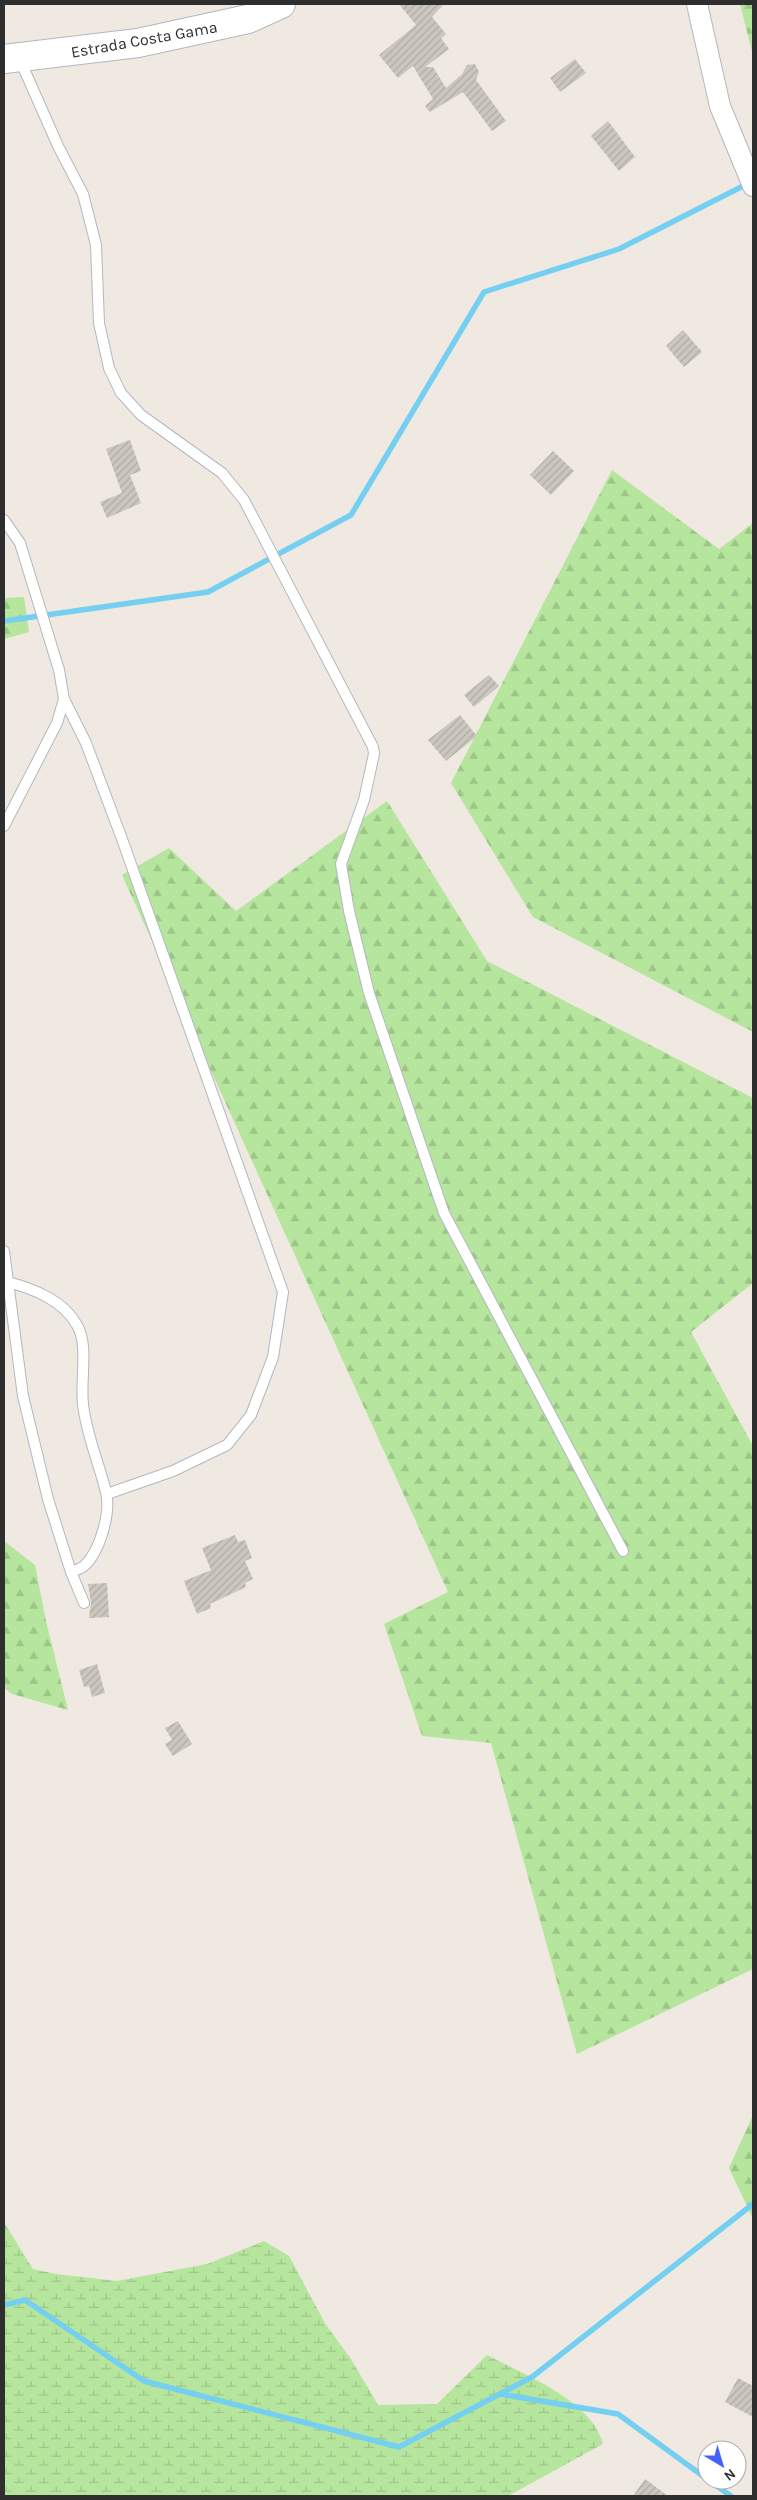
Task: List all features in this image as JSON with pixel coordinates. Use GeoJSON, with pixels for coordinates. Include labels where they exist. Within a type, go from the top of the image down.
{"type":"FeatureCollection","features":[{"type":"Feature","properties":{"kind":"main road","name":"Estrada Costa Gama"},"geometry":{"type":"LineString","coordinates":[[11,59],[148,41],[248,20],[281,4]]}},
{"type":"Feature","properties":{"kind":"street"},"geometry":{"type":"LineString","coordinates":[[697,4],[720,106],[753,186]]}},
{"type":"Feature","properties":{"kind":"lane"},"geometry":{"type":"LineString","coordinates":[[11,59],[83,194],[96,245],[99,323],[109,368],[121,393],[141,415],[222,473],[244,500],[373,747],[374,754],[364,800],[341,864],[349,911],[369,993],[444,1213],[623,1551]]}},
{"type":"Feature","properties":{"kind":"lane"},"geometry":{"type":"LineString","coordinates":[[4,520],[20,543],[59,670],[64,699],[86,743],[122,839],[282,1292],[273,1357],[251,1414],[227,1445],[173,1471],[107,1494]]}},
{"type":"Feature","properties":{"kind":"lane"},"geometry":{"type":"LineString","coordinates":[[4,826],[56,723],[64,699]]}},
{"type":"Feature","properties":{"kind":"lane"},"geometry":{"type":"LineString","coordinates":[[4,1251],[23,1396],[48,1499],[70,1572],[84,1603]]}},
{"type":"Feature","properties":{"kind":"lane"},"geometry":{"type":"LineString","coordinates":[[8,1282],[32,1288],[61,1306],[78,1326],[83,1353],[83,1404],[94,1457],[107,1494],[105,1525],[95,1553],[83,1567],[70,1572]]}},
{"type":"Feature","properties":{"kind":"green space"},"geometry":{"type":"Polygon","coordinates":[[[740,4],[753,4],[753,56],[740,4]]]}},
{"type":"Feature","properties":{"kind":"green space"},"geometry":{"type":"Polygon","coordinates":[[[612,470],[719,549],[753,523],[753,1032],[533,917],[451,783],[612,470]]]}},
{"type":"Feature","properties":{"kind":"green space"},"geometry":{"type":"Polygon","coordinates":[[[24,597],[29,632],[4,639],[4,598],[24,597]]]}},
{"type":"Feature","properties":{"kind":"green space"},"geometry":{"type":"Polygon","coordinates":[[[387,801],[487,961],[753,1098],[753,1283],[691,1332],[753,1446],[753,1969],[577,2054],[491,1743],[422,1736],[384,1624],[448,1592],[122,875],[169,848],[236,911],[387,801]]]}},
{"type":"Feature","properties":{"kind":"green space"},"geometry":{"type":"Polygon","coordinates":[[[4,1541],[35,1565],[46,1621],[68,1710],[12,1694],[4,1688],[4,1541]]]}},
{"type":"Feature","properties":{"kind":"green space"},"geometry":{"type":"Polygon","coordinates":[[[753,2115],[753,2219],[729,2168],[753,2115]]]}},
{"type":"Feature","properties":{"kind":"green space"},"geometry":{"type":"Polygon","coordinates":[[[5,2224],[33,2269],[56,2274],[117,2281],[207,2264],[264,2241],[289,2256],[326,2325],[351,2359],[378,2405],[437,2404],[487,2355],[555,2390],[571,2402],[586,2415],[597,2429],[603,2444],[508,2496],[4,2496],[5,2224]]]}},
{"type":"Feature","properties":{"kind":"building"},"geometry":{"type":"Polygon","coordinates":[[[399,4],[444,4],[432,17],[446,34],[441,38],[449,49],[425,67],[433,67],[446,88],[462,74],[467,65],[475,64],[479,72],[476,80],[506,121],[492,131],[463,92],[430,112],[425,106],[433,99],[413,66],[398,78],[379,55],[416,25],[399,4]]]}},
{"type":"Feature","properties":{"kind":"building"},"geometry":{"type":"Polygon","coordinates":[[[575,59],[586,73],[560,92],[550,78],[575,59]]]}},
{"type":"Feature","properties":{"kind":"building"},"geometry":{"type":"Polygon","coordinates":[[[608,121],[635,157],[619,171],[591,136],[608,121]]]}},
{"type":"Feature","properties":{"kind":"building"},"geometry":{"type":"Polygon","coordinates":[[[683,330],[702,352],[684,367],[666,346],[683,330]]]}},
{"type":"Feature","properties":{"kind":"building"},"geometry":{"type":"Polygon","coordinates":[[[130,440],[141,471],[130,475],[141,503],[107,518],[100,502],[122,493],[106,449],[130,440]]]}},
{"type":"Feature","properties":{"kind":"building"},"geometry":{"type":"Polygon","coordinates":[[[553,451],[574,471],[551,495],[530,475],[553,451]]]}},
{"type":"Feature","properties":{"kind":"building"},"geometry":{"type":"Polygon","coordinates":[[[489,675],[499,686],[474,707],[464,695],[489,675]]]}},
{"type":"Feature","properties":{"kind":"building"},"geometry":{"type":"Polygon","coordinates":[[[460,715],[477,736],[446,761],[428,740],[460,715]]]}},
{"type":"Feature","properties":{"kind":"building"},"geometry":{"type":"Polygon","coordinates":[[[235,1535],[238,1542],[245,1540],[252,1558],[245,1561],[253,1579],[245,1583],[246,1587],[210,1604],[211,1608],[197,1614],[184,1581],[211,1570],[202,1548],[235,1535]]]}},
{"type":"Feature","properties":{"kind":"building"},"geometry":{"type":"Polygon","coordinates":[[[107,1583],[109,1617],[89,1618],[91,1603],[88,1584],[107,1583]]]}},
{"type":"Feature","properties":{"kind":"building"},"geometry":{"type":"Polygon","coordinates":[[[97,1664],[105,1693],[92,1697],[89,1686],[84,1687],[79,1670],[97,1664]]]}},
{"type":"Feature","properties":{"kind":"building"},"geometry":{"type":"Polygon","coordinates":[[[178,1721],[192,1744],[173,1756],[165,1744],[172,1740],[165,1728],[178,1721]]]}},
{"type":"Feature","properties":{"kind":"building"},"geometry":{"type":"Polygon","coordinates":[[[738,2378],[753,2386],[753,2417],[725,2402],[738,2378]]]}},
{"type":"Feature","properties":{"kind":"building"},"geometry":{"type":"Polygon","coordinates":[[[645,2479],[668,2496],[633,2496],[645,2479]]]}},
{"type":"Feature","properties":{"kind":"waterway"},"geometry":{"type":"LineString","coordinates":[[4,621],[208,592],[351,515],[484,292],[619,249],[749,183]]}},
{"type":"Feature","properties":{"kind":"waterway"},"geometry":{"type":"LineString","coordinates":[[4,2305],[25,2300],[144,2381],[399,2447],[532,2377],[753,2204]]}},
{"type":"Feature","properties":{"kind":"waterway"},"geometry":{"type":"LineString","coordinates":[[500,2394],[618,2414],[697,2472]]}},
{"type":"Feature","properties":{"kind":"waterway"},"geometry":{"type":"LineString","coordinates":[[722,2490],[731,2496]]}}]}
